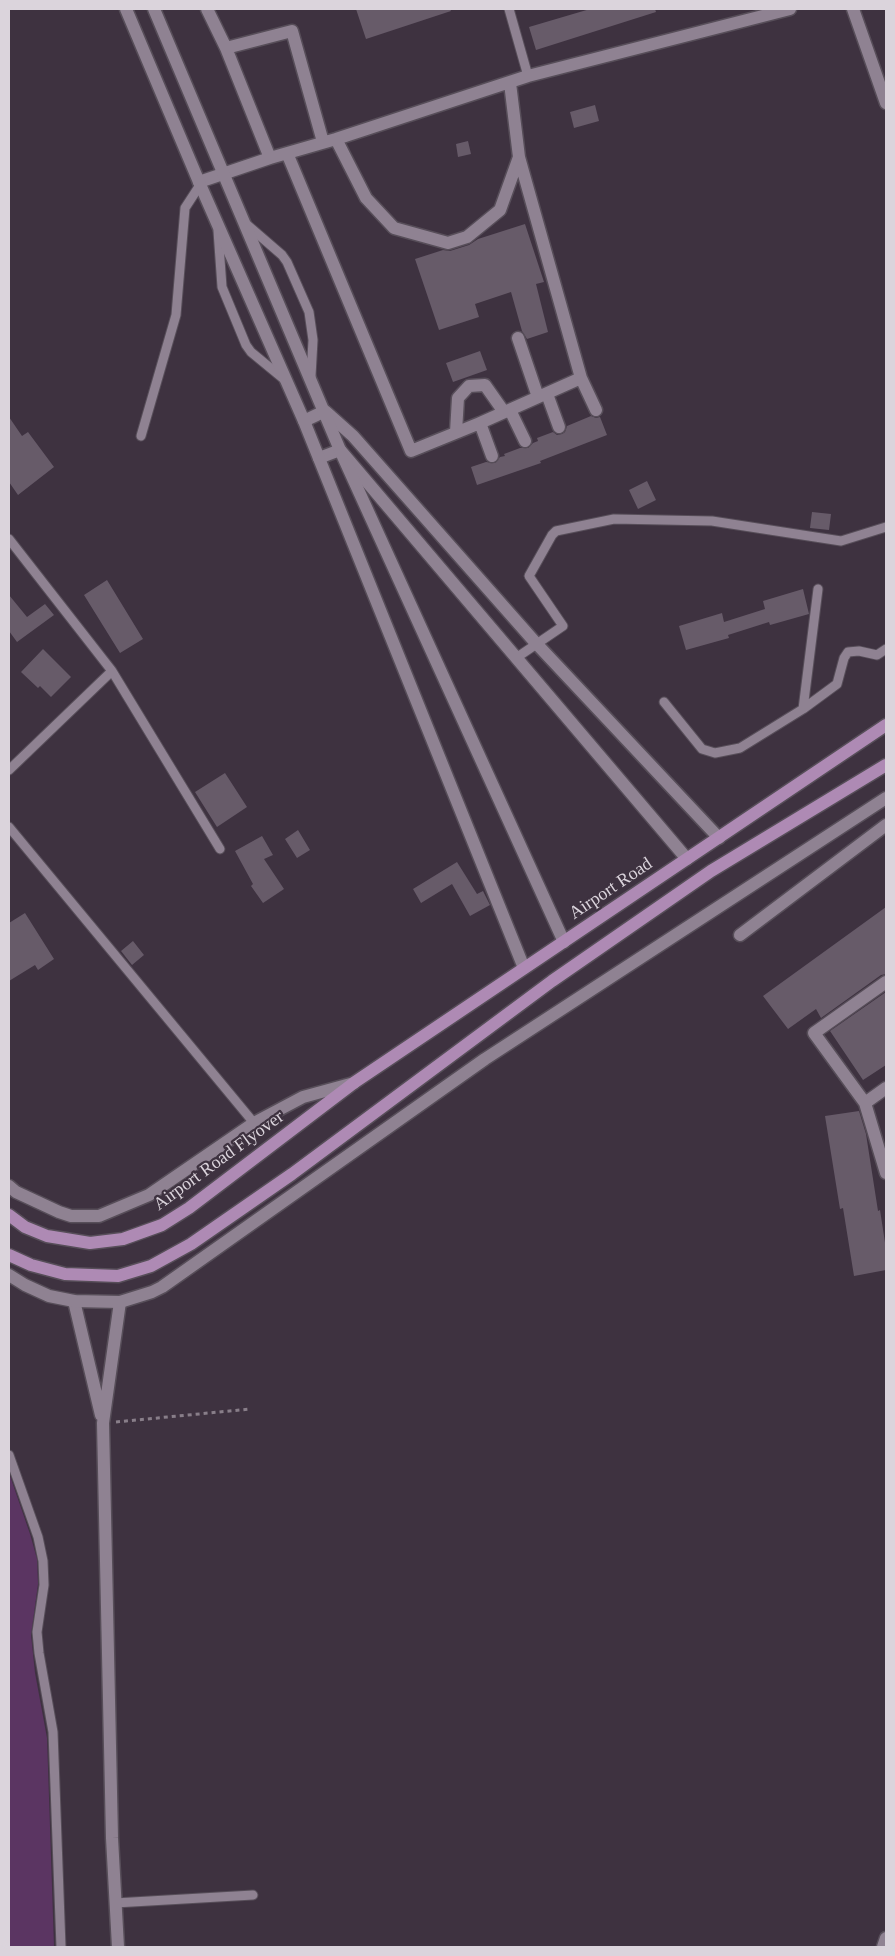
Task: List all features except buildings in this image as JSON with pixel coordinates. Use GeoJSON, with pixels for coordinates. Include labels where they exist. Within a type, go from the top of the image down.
{"type":"FeatureCollection","features":[{"type":"Feature","properties":{"kind":"main road","name":"Airport Road"},"geometry":{"type":"LineString","coordinates":[[355,1082],[886,726]]}},
{"type":"Feature","properties":{"kind":"main road"},"geometry":{"type":"LineString","coordinates":[[9,1255],[31,1265],[65,1274],[118,1276],[151,1266],[191,1244],[292,1174],[552,981],[711,871],[886,765]]}},
{"type":"Feature","properties":{"kind":"main road","name":"Airport Road Flyover"},"geometry":{"type":"LineString","coordinates":[[9,1215],[25,1227],[47,1236],[90,1243],[124,1239],[162,1225],[188,1208],[355,1082]]}},
{"type":"Feature","properties":{"kind":"street"},"geometry":{"type":"LineString","coordinates":[[126,9],[199,184],[304,421],[524,968]]}},
{"type":"Feature","properties":{"kind":"street"},"geometry":{"type":"LineString","coordinates":[[154,9],[340,450],[564,942]]}},
{"type":"Feature","properties":{"kind":"street"},"geometry":{"type":"LineString","coordinates":[[207,9],[226,48],[270,158]]}},
{"type":"Feature","properties":{"kind":"street"},"geometry":{"type":"LineString","coordinates":[[199,184],[224,173],[510,84],[528,76],[790,9]]}},
{"type":"Feature","properties":{"kind":"street"},"geometry":{"type":"LineString","coordinates":[[853,9],[886,103]]}},
{"type":"Feature","properties":{"kind":"street"},"geometry":{"type":"LineString","coordinates":[[226,48],[292,31],[323,142]]}},
{"type":"Feature","properties":{"kind":"street"},"geometry":{"type":"LineString","coordinates":[[510,84],[519,157],[580,378],[596,410]]}},
{"type":"Feature","properties":{"kind":"street"},"geometry":{"type":"LineString","coordinates":[[336,139],[366,198],[394,228],[448,243],[467,238],[500,210],[519,157]]}},
{"type":"Feature","properties":{"kind":"street"},"geometry":{"type":"LineString","coordinates":[[287,154],[411,451],[543,396],[580,378]]}},
{"type":"Feature","properties":{"kind":"street"},"geometry":{"type":"LineString","coordinates":[[518,338],[543,396],[559,427]]}},
{"type":"Feature","properties":{"kind":"street"},"geometry":{"type":"LineString","coordinates":[[456,432],[458,398],[468,386],[485,385],[507,411],[524,441]]}},
{"type":"Feature","properties":{"kind":"street"},"geometry":{"type":"LineString","coordinates":[[304,421],[324,411]]}},
{"type":"Feature","properties":{"kind":"street"},"geometry":{"type":"LineString","coordinates":[[324,411],[353,436],[537,644],[719,838]]}},
{"type":"Feature","properties":{"kind":"street"},"geometry":{"type":"LineString","coordinates":[[480,423],[492,456]]}},
{"type":"Feature","properties":{"kind":"street"},"geometry":{"type":"LineString","coordinates":[[319,458],[340,450]]}},
{"type":"Feature","properties":{"kind":"street"},"geometry":{"type":"LineString","coordinates":[[340,450],[687,859]]}},
{"type":"Feature","properties":{"kind":"street"},"geometry":{"type":"LineString","coordinates":[[9,1275],[49,1296],[74,1301],[120,1302],[152,1292],[172,1281],[485,1059],[886,798]]}},
{"type":"Feature","properties":{"kind":"street"},"geometry":{"type":"LineString","coordinates":[[740,935],[886,825]]}},
{"type":"Feature","properties":{"kind":"street"},"geometry":{"type":"LineString","coordinates":[[886,982],[814,1033],[864,1103],[886,1173]]}},
{"type":"Feature","properties":{"kind":"street"},"geometry":{"type":"LineString","coordinates":[[9,1186],[16,1192],[71,1216],[100,1216],[149,1195],[254,1123],[304,1097],[355,1082]]}},
{"type":"Feature","properties":{"kind":"street"},"geometry":{"type":"LineString","coordinates":[[864,1103],[886,1088]]}},
{"type":"Feature","properties":{"kind":"street"},"geometry":{"type":"LineString","coordinates":[[74,1301],[103,1423]]}},
{"type":"Feature","properties":{"kind":"street"},"geometry":{"type":"LineString","coordinates":[[118,1947],[115,1903],[103,1423],[120,1302]]}},
{"type":"Feature","properties":{"kind":"street"},"geometry":{"type":"LineString","coordinates":[[883,1947],[886,1938]]}},
{"type":"Feature","properties":{"kind":"lane"},"geometry":{"type":"LineString","coordinates":[[510,9],[528,76]]}},
{"type":"Feature","properties":{"kind":"lane"},"geometry":{"type":"LineString","coordinates":[[141,436],[176,315],[185,208],[199,184]]}},
{"type":"Feature","properties":{"kind":"lane"},"geometry":{"type":"LineString","coordinates":[[245,222],[282,254],[309,312],[313,340],[310,380]]}},
{"type":"Feature","properties":{"kind":"lane"},"geometry":{"type":"LineString","coordinates":[[218,226],[222,287],[246,345],[251,352],[287,382]]}},
{"type":"Feature","properties":{"kind":"lane"},"geometry":{"type":"LineString","coordinates":[[516,658],[563,626],[529,578],[530,573],[556,531],[614,519],[712,521],[841,541],[886,527]]}},
{"type":"Feature","properties":{"kind":"lane"},"geometry":{"type":"LineString","coordinates":[[9,539],[112,671],[220,849]]}},
{"type":"Feature","properties":{"kind":"lane"},"geometry":{"type":"LineString","coordinates":[[803,709],[818,589]]}},
{"type":"Feature","properties":{"kind":"lane"},"geometry":{"type":"LineString","coordinates":[[664,702],[698,746],[707,752],[716,753],[747,745],[803,709],[837,683],[844,658],[848,652],[859,651],[877,655],[886,649]]}},
{"type":"Feature","properties":{"kind":"lane"},"geometry":{"type":"LineString","coordinates":[[9,770],[112,671]]}},
{"type":"Feature","properties":{"kind":"lane"},"geometry":{"type":"LineString","coordinates":[[9,827],[254,1123]]}},
{"type":"Feature","properties":{"kind":"lane"},"geometry":{"type":"LineString","coordinates":[[9,1455],[38,1537],[43,1561],[44,1585],[37,1632],[52,1732],[61,1947]]}},
{"type":"Feature","properties":{"kind":"lane"},"geometry":{"type":"LineString","coordinates":[[115,1903],[253,1894]]}},
{"type":"Feature","properties":{"kind":"path"},"geometry":{"type":"LineString","coordinates":[[103,1423],[250,1409]]}},
{"type":"Feature","properties":{"kind":"shaded area"},"geometry":{"type":"Polygon","coordinates":[[[9,1473],[37,1559],[38,1584],[31,1635],[35,1673],[47,1738],[54,1947],[9,1947],[9,1473]]]}}]}
